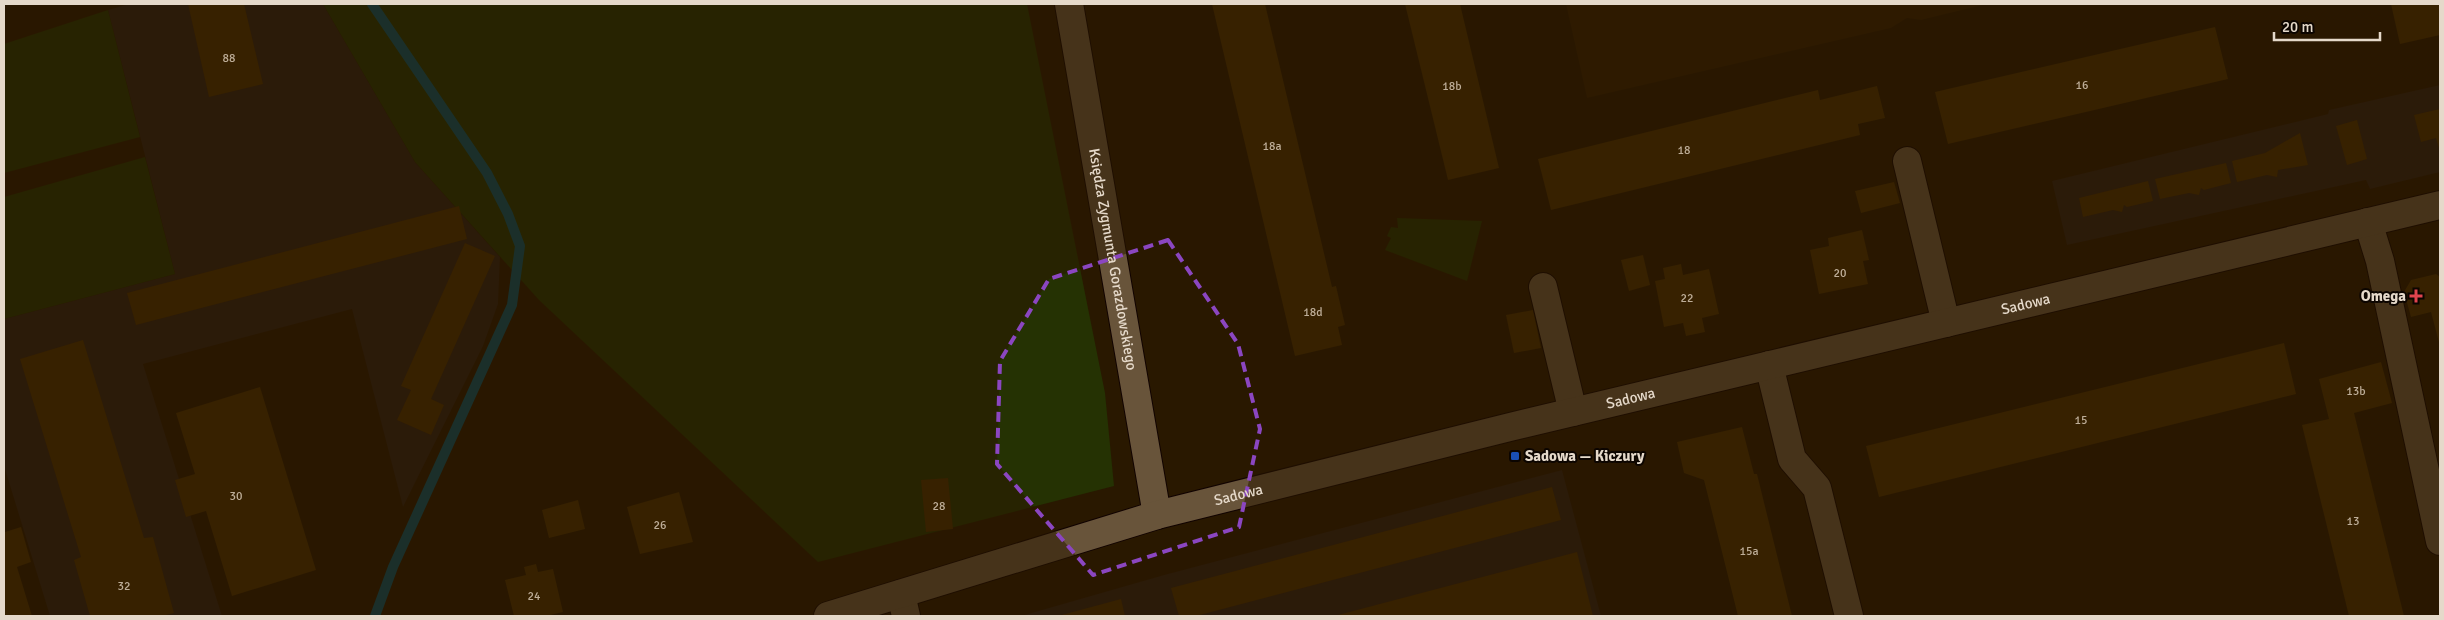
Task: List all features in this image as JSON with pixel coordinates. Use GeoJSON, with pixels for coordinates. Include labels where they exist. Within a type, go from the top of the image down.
{"type":"FeatureCollection","features":[{"type":"Feature","properties":{"kind":"street","name":"Księdza Zygmunta Gorazdowskiego"},"geometry":{"type":"LineString","coordinates":[[1069,4],[1157,515]]}},
{"type":"Feature","properties":{"kind":"street"},"geometry":{"type":"LineString","coordinates":[[1907,161],[1946,323]]}},
{"type":"Feature","properties":{"kind":"street","name":"Sadowa"},"geometry":{"type":"LineString","coordinates":[[828,616],[904,605],[1157,515],[1573,412],[2440,205]]}},
{"type":"Feature","properties":{"kind":"street"},"geometry":{"type":"LineString","coordinates":[[2368,222],[2380,261],[2440,541]]}},
{"type":"Feature","properties":{"kind":"street"},"geometry":{"type":"LineString","coordinates":[[1543,287],[1573,412]]}},
{"type":"Feature","properties":{"kind":"street"},"geometry":{"type":"LineString","coordinates":[[1769,365],[1792,459],[1817,488],[1849,616]]}},
{"type":"Feature","properties":{"kind":"highlighted area"},"geometry":{"type":"Polygon","coordinates":[[[1168,240],[1238,344],[1260,429],[1239,527],[1093,575],[997,464],[1000,361],[1049,279],[1168,240]]]}},
{"type":"Feature","properties":{"kind":"shaded area"},"geometry":{"type":"Polygon","coordinates":[[[129,4],[323,4],[415,162],[500,257],[498,304],[483,346],[403,507],[352,309],[143,364],[222,616],[50,616],[4,466],[4,319],[175,274],[108,10],[129,4]]]}},
{"type":"Feature","properties":{"kind":"shaded area"},"geometry":{"type":"Polygon","coordinates":[[[1566,4],[1987,4],[1921,20],[1907,18],[1891,28],[1587,98],[1566,4]]]}},
{"type":"Feature","properties":{"kind":"shaded area"},"geometry":{"type":"Polygon","coordinates":[[[2440,85],[2440,172],[2370,189],[2366,180],[2067,245],[2052,181],[2328,114],[2329,110],[2440,85]]]}},
{"type":"Feature","properties":{"kind":"shaded area"},"geometry":{"type":"Polygon","coordinates":[[[1562,470],[1601,616],[1021,616],[1164,575],[1562,470]]]}},
{"type":"Feature","properties":{"kind":"green space"},"geometry":{"type":"Polygon","coordinates":[[[323,4],[1027,4],[1105,393],[1114,486],[818,562],[539,300],[415,162],[323,4]]]}},
{"type":"Feature","properties":{"kind":"green space"},"geometry":{"type":"Polygon","coordinates":[[[108,10],[140,137],[4,173],[4,44],[108,10]]]}},
{"type":"Feature","properties":{"kind":"green space"},"geometry":{"type":"Polygon","coordinates":[[[145,157],[175,274],[4,319],[4,197],[145,157]]]}},
{"type":"Feature","properties":{"kind":"green space"},"geometry":{"type":"Polygon","coordinates":[[[1397,218],[1482,221],[1467,281],[1385,250],[1391,238],[1387,236],[1391,227],[1398,228],[1397,218]]]}},
{"type":"Feature","properties":{"kind":"building"},"geometry":{"type":"Polygon","coordinates":[[[188,4],[244,4],[263,84],[209,97],[188,4]]]}},
{"type":"Feature","properties":{"kind":"building"},"geometry":{"type":"Polygon","coordinates":[[[1212,4],[1265,4],[1332,287],[1336,286],[1345,325],[1338,327],[1342,345],[1295,356],[1212,4]]]}},
{"type":"Feature","properties":{"kind":"building"},"geometry":{"type":"Polygon","coordinates":[[[1405,4],[1460,4],[1499,168],[1448,180],[1405,4]]]}},
{"type":"Feature","properties":{"kind":"building"},"geometry":{"type":"Polygon","coordinates":[[[2391,4],[2440,4],[2440,35],[2400,44],[2391,4]]]}},
{"type":"Feature","properties":{"kind":"building"},"geometry":{"type":"Polygon","coordinates":[[[2215,27],[2228,79],[1948,144],[1935,92],[2215,27]]]}},
{"type":"Feature","properties":{"kind":"building"},"geometry":{"type":"Polygon","coordinates":[[[1877,86],[1885,118],[1858,124],[1860,135],[1551,210],[1538,159],[1818,90],[1820,100],[1877,86]]]}},
{"type":"Feature","properties":{"kind":"building"},"geometry":{"type":"Polygon","coordinates":[[[2440,109],[2439,148],[2436,138],[2421,142],[2414,115],[2440,109]]]}},
{"type":"Feature","properties":{"kind":"building"},"geometry":{"type":"Polygon","coordinates":[[[2357,120],[2367,159],[2347,165],[2336,126],[2357,120]]]}},
{"type":"Feature","properties":{"kind":"building"},"geometry":{"type":"Polygon","coordinates":[[[2300,133],[2308,165],[2278,170],[2277,177],[2267,175],[2237,182],[2232,161],[2265,153],[2300,133]]]}},
{"type":"Feature","properties":{"kind":"building"},"geometry":{"type":"Polygon","coordinates":[[[2226,163],[2231,183],[2204,190],[2201,188],[2199,195],[2189,193],[2160,199],[2155,179],[2226,163]]]}},
{"type":"Feature","properties":{"kind":"building"},"geometry":{"type":"Polygon","coordinates":[[[2148,181],[2153,201],[2127,207],[2124,205],[2122,212],[2113,210],[2083,217],[2079,198],[2148,181]]]}},
{"type":"Feature","properties":{"kind":"building"},"geometry":{"type":"Polygon","coordinates":[[[1894,182],[1900,203],[1861,213],[1855,191],[1894,182]]]}},
{"type":"Feature","properties":{"kind":"building"},"geometry":{"type":"Polygon","coordinates":[[[459,206],[467,239],[136,325],[127,293],[459,206]]]}},
{"type":"Feature","properties":{"kind":"building"},"geometry":{"type":"Polygon","coordinates":[[[1862,230],[1869,260],[1863,261],[1868,284],[1819,294],[1810,250],[1829,246],[1828,238],[1862,230]]]}},
{"type":"Feature","properties":{"kind":"building"},"geometry":{"type":"Polygon","coordinates":[[[465,243],[495,256],[431,399],[444,405],[431,435],[397,420],[411,390],[401,386],[465,243]]]}},
{"type":"Feature","properties":{"kind":"building"},"geometry":{"type":"Polygon","coordinates":[[[1643,255],[1650,285],[1629,291],[1621,260],[1643,255]]]}},
{"type":"Feature","properties":{"kind":"building"},"geometry":{"type":"Polygon","coordinates":[[[1681,264],[1683,275],[1709,269],[1719,314],[1702,318],[1705,332],[1686,336],[1683,323],[1664,327],[1655,281],[1665,279],[1663,268],[1681,264]]]}},
{"type":"Feature","properties":{"kind":"building"},"geometry":{"type":"Polygon","coordinates":[[[2436,274],[2440,277],[2440,346],[2431,312],[2411,317],[2404,292],[2411,280],[2436,274]]]}},
{"type":"Feature","properties":{"kind":"building"},"geometry":{"type":"Polygon","coordinates":[[[1533,310],[1541,348],[1514,353],[1506,315],[1533,310]]]}},
{"type":"Feature","properties":{"kind":"building"},"geometry":{"type":"Polygon","coordinates":[[[83,340],[144,538],[153,537],[174,613],[162,616],[90,616],[74,560],[81,557],[20,359],[83,340]]]}},
{"type":"Feature","properties":{"kind":"building"},"geometry":{"type":"Polygon","coordinates":[[[2284,343],[2296,394],[1879,497],[1866,446],[2284,343]]]}},
{"type":"Feature","properties":{"kind":"building"},"geometry":{"type":"Polygon","coordinates":[[[2381,362],[2392,403],[2354,413],[2404,616],[2349,616],[2302,425],[2329,419],[2319,379],[2381,362]]]}},
{"type":"Feature","properties":{"kind":"building"},"geometry":{"type":"Polygon","coordinates":[[[260,387],[316,570],[232,596],[206,511],[186,517],[175,480],[195,474],[176,413],[260,387]]]}},
{"type":"Feature","properties":{"kind":"building"},"geometry":{"type":"Polygon","coordinates":[[[1742,427],[1754,474],[1757,474],[1792,616],[1738,616],[1704,480],[1684,473],[1677,442],[1742,427]]]}},
{"type":"Feature","properties":{"kind":"building"},"geometry":{"type":"Polygon","coordinates":[[[948,478],[953,529],[926,532],[921,480],[948,478]]]}},
{"type":"Feature","properties":{"kind":"building"},"geometry":{"type":"Polygon","coordinates":[[[1552,487],[1561,520],[1196,616],[1179,616],[1171,588],[1552,487]]]}},
{"type":"Feature","properties":{"kind":"building"},"geometry":{"type":"Polygon","coordinates":[[[679,492],[693,542],[640,554],[627,507],[679,492]]]}},
{"type":"Feature","properties":{"kind":"building"},"geometry":{"type":"Polygon","coordinates":[[[578,500],[585,529],[549,538],[542,510],[578,500]]]}},
{"type":"Feature","properties":{"kind":"building"},"geometry":{"type":"Polygon","coordinates":[[[21,527],[31,562],[17,567],[32,616],[4,616],[4,529],[5,532],[21,527]]]}},
{"type":"Feature","properties":{"kind":"building"},"geometry":{"type":"Polygon","coordinates":[[[1577,552],[1593,616],[1338,616],[1338,615],[1577,552]]]}},
{"type":"Feature","properties":{"kind":"building"},"geometry":{"type":"Polygon","coordinates":[[[536,564],[538,572],[553,569],[563,612],[546,616],[514,616],[505,580],[526,575],[524,567],[536,564]]]}},
{"type":"Feature","properties":{"kind":"building"},"geometry":{"type":"Polygon","coordinates":[[[1121,599],[1125,616],[1058,616],[1121,599]]]}},
{"type":"Feature","properties":{"kind":"waterway"},"geometry":{"type":"LineString","coordinates":[[372,4],[487,173],[508,214],[520,246],[512,305],[393,567],[375,616]]}},
{"type":"Feature","properties":{"kind":"place","name":"Omega"},"geometry":{"type":"Point","coordinates":[2416,296]}},
{"type":"Feature","properties":{"kind":"place","name":"Sadowa — Kiczury"},"geometry":{"type":"Point","coordinates":[1515,456]}}]}
